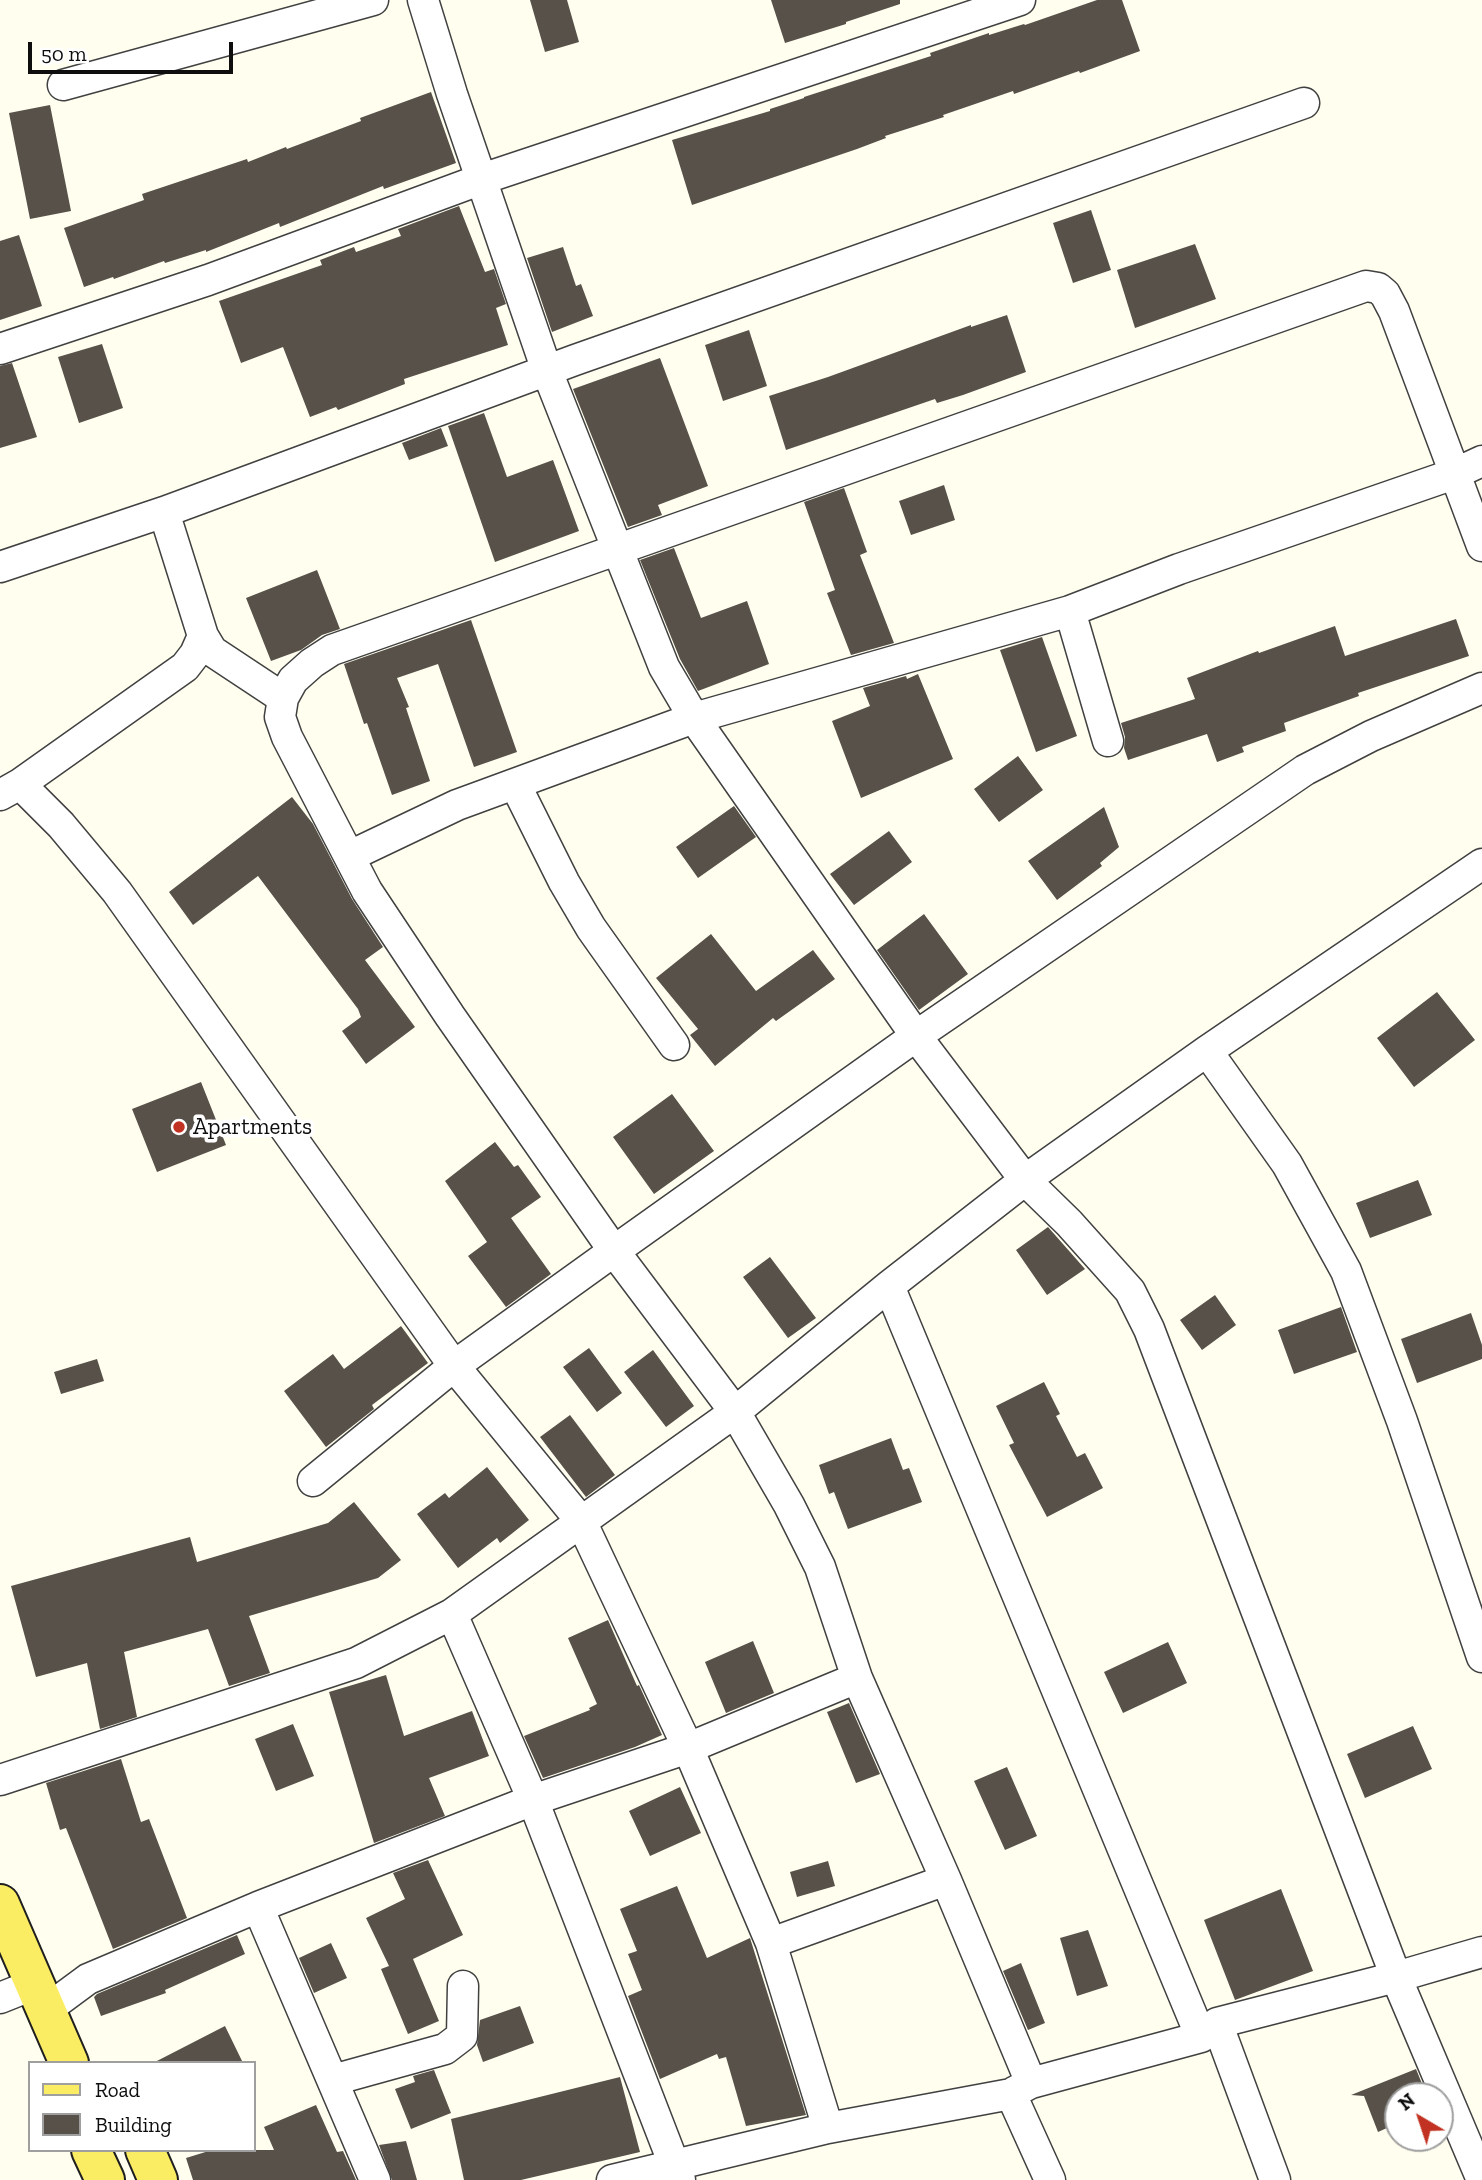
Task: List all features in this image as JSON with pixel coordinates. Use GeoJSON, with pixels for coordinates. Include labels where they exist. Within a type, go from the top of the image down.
{"type":"FeatureCollection","features":[{"type":"Feature","properties":{"kind":"main road"},"geometry":{"type":"LineString","coordinates":[[0,1904],[68,2061]]}},
{"type":"Feature","properties":{"kind":"main road"},"geometry":{"type":"LineString","coordinates":[[92,2152],[105,2180]]}},
{"type":"Feature","properties":{"kind":"main road"},"geometry":{"type":"LineString","coordinates":[[146,2152],[158,2180]]}},
{"type":"Feature","properties":{"kind":"street"},"geometry":{"type":"LineString","coordinates":[[63,85],[373,0]]}},
{"type":"Feature","properties":{"kind":"street"},"geometry":{"type":"LineString","coordinates":[[423,0],[452,94],[547,371],[664,667],[694,718],[916,1036],[1025,1180],[1069,1223],[1130,1291],[1150,1329],[1396,1977],[1482,2180]]}},
{"type":"Feature","properties":{"kind":"street"},"geometry":{"type":"LineString","coordinates":[[0,349],[208,280],[482,179],[1020,0]]}},
{"type":"Feature","properties":{"kind":"street"},"geometry":{"type":"LineString","coordinates":[[0,567],[164,512],[547,371],[1304,103]]}},
{"type":"Feature","properties":{"kind":"street"},"geometry":{"type":"LineString","coordinates":[[1050,2180],[1021,2089],[946,1880],[857,1678],[820,1567],[789,1505],[735,1412],[614,1251],[367,891],[287,737],[280,717],[283,698],[293,680],[332,650],[1366,286],[1378,288],[1385,294],[1394,311],[1482,546]]}},
{"type":"Feature","properties":{"kind":"street"},"geometry":{"type":"LineString","coordinates":[[349,856],[457,805],[694,718],[1070,611],[1179,569],[1454,474],[1482,461]]}},
{"type":"Feature","properties":{"kind":"street"},"geometry":{"type":"LineString","coordinates":[[164,512],[204,636],[212,651],[283,698]]}},
{"type":"Feature","properties":{"kind":"street"},"geometry":{"type":"LineString","coordinates":[[1070,611],[1108,741]]}},
{"type":"Feature","properties":{"kind":"street"},"geometry":{"type":"LineString","coordinates":[[204,636],[185,667],[10,790],[61,825],[117,892],[454,1366],[582,1521],[688,1748],[771,1943],[828,2128]]}},
{"type":"Feature","properties":{"kind":"street"},"geometry":{"type":"LineString","coordinates":[[313,1481],[454,1366],[614,1251],[916,1036],[1305,771],[1371,736],[1482,688]]}},
{"type":"Feature","properties":{"kind":"street"},"geometry":{"type":"LineString","coordinates":[[515,784],[591,929],[674,1045]]}},
{"type":"Feature","properties":{"kind":"street"},"geometry":{"type":"LineString","coordinates":[[0,1780],[356,1663],[452,1614],[735,1412],[889,1286],[1025,1180],[1207,1051],[1482,864]]}},
{"type":"Feature","properties":{"kind":"street"},"geometry":{"type":"LineString","coordinates":[[1207,1051],[1287,1164],[1346,1271],[1402,1421],[1482,1657]]}},
{"type":"Feature","properties":{"kind":"street"},"geometry":{"type":"LineString","coordinates":[[889,1286],[1275,2180]]}},
{"type":"Feature","properties":{"kind":"street"},"geometry":{"type":"LineString","coordinates":[[452,1614],[534,1800],[678,2172]]}},
{"type":"Feature","properties":{"kind":"street"},"geometry":{"type":"LineString","coordinates":[[0,1998],[41,1997],[258,1907],[534,1800],[688,1748],[857,1678]]}},
{"type":"Feature","properties":{"kind":"street"},"geometry":{"type":"LineString","coordinates":[[771,1943],[946,1880]]}},
{"type":"Feature","properties":{"kind":"street"},"geometry":{"type":"LineString","coordinates":[[258,1907],[375,2180]]}},
{"type":"Feature","properties":{"kind":"street"},"geometry":{"type":"LineString","coordinates":[[612,2180],[678,2172],[828,2128],[1021,2089],[1209,2030],[1482,1952]]}},
{"type":"Feature","properties":{"kind":"street"},"geometry":{"type":"LineString","coordinates":[[333,2080],[445,2049],[462,2036],[463,1986]]}},
{"type":"Feature","properties":{"kind":"building"},"geometry":{"type":"Polygon","coordinates":[[[530,0],[567,0],[579,42],[545,52],[530,0]]]}},
{"type":"Feature","properties":{"kind":"building"},"geometry":{"type":"Polygon","coordinates":[[[771,0],[900,0],[900,4],[785,43],[771,0]]]}},
{"type":"Feature","properties":{"kind":"building"},"geometry":{"type":"Polygon","coordinates":[[[1097,0],[1122,0],[1140,51],[1080,73],[1079,71],[1014,94],[1013,91],[943,115],[944,117],[885,136],[886,138],[857,149],[692,205],[672,140],[770,111],[804,97],[931,56],[930,53],[1097,0]]]}},
{"type":"Feature","properties":{"kind":"building"},"geometry":{"type":"Polygon","coordinates":[[[431,92],[456,163],[384,189],[383,186],[280,227],[279,223],[206,252],[165,263],[164,261],[84,287],[64,228],[144,200],[142,194],[247,159],[248,162],[286,147],[287,149],[431,92]]]}},
{"type":"Feature","properties":{"kind":"building"},"geometry":{"type":"Polygon","coordinates":[[[50,105],[71,211],[30,219],[9,113],[50,105]]]}},
{"type":"Feature","properties":{"kind":"building"},"geometry":{"type":"Polygon","coordinates":[[[459,206],[485,272],[494,269],[506,304],[496,308],[508,345],[404,379],[405,384],[338,410],[336,407],[310,417],[283,347],[241,363],[219,301],[322,265],[320,260],[354,247],[356,252],[401,236],[398,229],[459,206]]]}},
{"type":"Feature","properties":{"kind":"building"},"geometry":{"type":"Polygon","coordinates":[[[1091,210],[1111,270],[1073,283],[1053,223],[1091,210]]]}},
{"type":"Feature","properties":{"kind":"building"},"geometry":{"type":"Polygon","coordinates":[[[19,235],[42,306],[0,320],[0,241],[19,235]]]}},
{"type":"Feature","properties":{"kind":"building"},"geometry":{"type":"Polygon","coordinates":[[[1195,244],[1216,299],[1135,328],[1117,270],[1195,244]]]}},
{"type":"Feature","properties":{"kind":"building"},"geometry":{"type":"Polygon","coordinates":[[[563,247],[576,286],[581,284],[593,316],[552,332],[527,258],[563,247]]]}},
{"type":"Feature","properties":{"kind":"building"},"geometry":{"type":"Polygon","coordinates":[[[1007,315],[1026,372],[937,403],[935,399],[786,450],[769,396],[971,325],[1007,315]]]}},
{"type":"Feature","properties":{"kind":"building"},"geometry":{"type":"Polygon","coordinates":[[[749,330],[767,386],[723,401],[705,345],[749,330]]]}},
{"type":"Feature","properties":{"kind":"building"},"geometry":{"type":"Polygon","coordinates":[[[102,344],[123,408],[79,423],[58,357],[102,344]]]}},
{"type":"Feature","properties":{"kind":"building"},"geometry":{"type":"Polygon","coordinates":[[[660,358],[708,486],[658,505],[662,515],[628,527],[573,389],[660,358]]]}},
{"type":"Feature","properties":{"kind":"building"},"geometry":{"type":"Polygon","coordinates":[[[12,363],[37,437],[0,448],[0,366],[12,363]]]}},
{"type":"Feature","properties":{"kind":"building"},"geometry":{"type":"Polygon","coordinates":[[[484,413],[507,477],[553,460],[579,531],[495,562],[448,426],[484,413]]]}},
{"type":"Feature","properties":{"kind":"building"},"geometry":{"type":"Polygon","coordinates":[[[441,428],[448,446],[409,460],[402,443],[441,428]]]}},
{"type":"Feature","properties":{"kind":"building"},"geometry":{"type":"Polygon","coordinates":[[[944,485],[955,520],[911,535],[899,501],[944,485]]]}},
{"type":"Feature","properties":{"kind":"building"},"geometry":{"type":"Polygon","coordinates":[[[844,488],[867,552],[860,555],[894,643],[851,655],[827,593],[835,590],[804,502],[844,488]]]}},
{"type":"Feature","properties":{"kind":"building"},"geometry":{"type":"Polygon","coordinates":[[[674,548],[701,618],[747,601],[769,664],[698,691],[680,659],[640,560],[674,548]]]}},
{"type":"Feature","properties":{"kind":"building"},"geometry":{"type":"Polygon","coordinates":[[[317,570],[340,629],[322,635],[301,650],[271,661],[246,598],[317,570]]]}},
{"type":"Feature","properties":{"kind":"building"},"geometry":{"type":"Polygon","coordinates":[[[1456,619],[1469,656],[1358,693],[1359,696],[1284,723],[1286,731],[1242,747],[1244,752],[1217,762],[1207,734],[1128,760],[1121,723],[1195,699],[1187,678],[1335,626],[1345,656],[1456,619]]]}},
{"type":"Feature","properties":{"kind":"building"},"geometry":{"type":"Polygon","coordinates":[[[471,620],[517,752],[474,767],[438,664],[397,678],[409,707],[406,708],[430,781],[392,795],[344,664],[471,620]]]}},
{"type":"Feature","properties":{"kind":"building"},"geometry":{"type":"Polygon","coordinates":[[[1042,637],[1077,736],[1036,752],[1000,650],[1042,637]]]}},
{"type":"Feature","properties":{"kind":"building"},"geometry":{"type":"Polygon","coordinates":[[[918,674],[953,759],[861,798],[832,721],[870,706],[863,688],[906,676],[907,679],[918,674]]]}},
{"type":"Feature","properties":{"kind":"building"},"geometry":{"type":"Polygon","coordinates":[[[1018,756],[1043,790],[999,822],[974,789],[1018,756]]]}},
{"type":"Feature","properties":{"kind":"building"},"geometry":{"type":"Polygon","coordinates":[[[292,797],[313,824],[352,899],[383,947],[365,960],[415,1027],[366,1064],[342,1031],[361,1017],[358,1009],[258,876],[193,925],[169,892],[292,797]]]}},
{"type":"Feature","properties":{"kind":"building"},"geometry":{"type":"Polygon","coordinates":[[[734,806],[756,837],[698,878],[676,847],[734,806]]]}},
{"type":"Feature","properties":{"kind":"building"},"geometry":{"type":"Polygon","coordinates":[[[1104,807],[1119,847],[1100,863],[1102,866],[1057,900],[1028,861],[1104,807]]]}},
{"type":"Feature","properties":{"kind":"building"},"geometry":{"type":"Polygon","coordinates":[[[889,831],[912,862],[854,905],[830,874],[889,831]]]}},
{"type":"Feature","properties":{"kind":"building"},"geometry":{"type":"Polygon","coordinates":[[[924,914],[968,974],[919,1010],[877,950],[924,914]]]}},
{"type":"Feature","properties":{"kind":"building"},"geometry":{"type":"Polygon","coordinates":[[[711,934],[756,991],[813,950],[835,979],[776,1021],[773,1018],[715,1066],[690,1035],[698,1029],[656,978],[711,934]]]}},
{"type":"Feature","properties":{"kind":"building"},"geometry":{"type":"Polygon","coordinates":[[[1437,992],[1475,1040],[1414,1087],[1377,1038],[1437,992]]]}},
{"type":"Feature","properties":{"kind":"building","name":"Apartments"},"geometry":{"type":"Polygon","coordinates":[[[201,1082],[226,1145],[157,1172],[132,1109],[201,1082]]]}},
{"type":"Feature","properties":{"kind":"building"},"geometry":{"type":"Polygon","coordinates":[[[672,1094],[714,1151],[654,1194],[613,1137],[672,1094]]]}},
{"type":"Feature","properties":{"kind":"building"},"geometry":{"type":"Polygon","coordinates":[[[495,1142],[514,1167],[518,1165],[541,1197],[511,1218],[551,1274],[506,1307],[468,1256],[487,1242],[445,1181],[495,1142]]]}},
{"type":"Feature","properties":{"kind":"building"},"geometry":{"type":"Polygon","coordinates":[[[1418,1180],[1432,1215],[1370,1238],[1356,1203],[1418,1180]]]}},
{"type":"Feature","properties":{"kind":"building"},"geometry":{"type":"Polygon","coordinates":[[[1048,1227],[1085,1269],[1047,1295],[1016,1250],[1048,1227]]]}},
{"type":"Feature","properties":{"kind":"building"},"geometry":{"type":"Polygon","coordinates":[[[770,1257],[816,1318],[788,1338],[743,1277],[770,1257]]]}},
{"type":"Feature","properties":{"kind":"building"},"geometry":{"type":"Polygon","coordinates":[[[1215,1295],[1236,1325],[1202,1350],[1180,1320],[1215,1295]]]}},
{"type":"Feature","properties":{"kind":"building"},"geometry":{"type":"Polygon","coordinates":[[[1341,1307],[1357,1352],[1294,1374],[1278,1330],[1341,1307]]]}},
{"type":"Feature","properties":{"kind":"building"},"geometry":{"type":"Polygon","coordinates":[[[1471,1313],[1482,1345],[1482,1359],[1417,1383],[1401,1339],[1471,1313]]]}},
{"type":"Feature","properties":{"kind":"building"},"geometry":{"type":"Polygon","coordinates":[[[401,1326],[428,1363],[372,1405],[374,1409],[326,1447],[284,1391],[333,1354],[344,1369],[401,1326]]]}},
{"type":"Feature","properties":{"kind":"building"},"geometry":{"type":"Polygon","coordinates":[[[589,1348],[622,1393],[597,1412],[563,1367],[589,1348]]]}},
{"type":"Feature","properties":{"kind":"building"},"geometry":{"type":"Polygon","coordinates":[[[653,1350],[694,1406],[666,1427],[624,1372],[653,1350]]]}},
{"type":"Feature","properties":{"kind":"building"},"geometry":{"type":"Polygon","coordinates":[[[97,1359],[104,1381],[61,1394],[54,1372],[97,1359]]]}},
{"type":"Feature","properties":{"kind":"building"},"geometry":{"type":"Polygon","coordinates":[[[1044,1382],[1060,1414],[1056,1416],[1077,1457],[1085,1453],[1103,1488],[1047,1517],[1009,1445],[1014,1443],[996,1406],[1044,1382]]]}},
{"type":"Feature","properties":{"kind":"building"},"geometry":{"type":"Polygon","coordinates":[[[570,1415],[615,1475],[586,1497],[540,1437],[570,1415]]]}},
{"type":"Feature","properties":{"kind":"building"},"geometry":{"type":"Polygon","coordinates":[[[891,1438],[903,1470],[909,1468],[922,1502],[848,1529],[834,1492],[829,1494],[819,1465],[891,1438]]]}},
{"type":"Feature","properties":{"kind":"building"},"geometry":{"type":"Polygon","coordinates":[[[487,1467],[529,1520],[500,1543],[497,1538],[458,1568],[417,1514],[445,1493],[449,1498],[487,1467]]]}},
{"type":"Feature","properties":{"kind":"building"},"geometry":{"type":"Polygon","coordinates":[[[354,1502],[401,1560],[378,1578],[249,1616],[270,1673],[229,1686],[208,1629],[124,1652],[137,1717],[100,1729],[87,1663],[36,1677],[11,1586],[190,1537],[197,1562],[328,1523],[354,1502]]]}},
{"type":"Feature","properties":{"kind":"building"},"geometry":{"type":"Polygon","coordinates":[[[608,1620],[662,1735],[635,1747],[543,1778],[524,1736],[590,1710],[589,1708],[597,1704],[568,1638],[608,1620]]]}},
{"type":"Feature","properties":{"kind":"building"},"geometry":{"type":"Polygon","coordinates":[[[753,1641],[774,1693],[726,1713],[705,1662],[753,1641]]]}},
{"type":"Feature","properties":{"kind":"building"},"geometry":{"type":"Polygon","coordinates":[[[1168,1642],[1187,1683],[1123,1713],[1104,1672],[1168,1642]]]}},
{"type":"Feature","properties":{"kind":"building"},"geometry":{"type":"Polygon","coordinates":[[[386,1675],[404,1736],[472,1711],[489,1756],[429,1778],[445,1816],[374,1843],[329,1692],[386,1675]]]}},
{"type":"Feature","properties":{"kind":"building"},"geometry":{"type":"Polygon","coordinates":[[[849,1703],[880,1774],[856,1783],[827,1712],[849,1703]]]}},
{"type":"Feature","properties":{"kind":"building"},"geometry":{"type":"Polygon","coordinates":[[[293,1724],[314,1776],[276,1791],[255,1739],[293,1724]]]}},
{"type":"Feature","properties":{"kind":"building"},"geometry":{"type":"Polygon","coordinates":[[[1413,1726],[1432,1769],[1365,1798],[1347,1754],[1413,1726]]]}},
{"type":"Feature","properties":{"kind":"building"},"geometry":{"type":"Polygon","coordinates":[[[121,1759],[141,1822],[149,1819],[187,1918],[113,1949],[66,1828],[60,1830],[46,1783],[121,1759]]]}},
{"type":"Feature","properties":{"kind":"building"},"geometry":{"type":"Polygon","coordinates":[[[1007,1767],[1037,1836],[1005,1850],[974,1781],[1007,1767]]]}},
{"type":"Feature","properties":{"kind":"building"},"geometry":{"type":"Polygon","coordinates":[[[680,1787],[701,1833],[650,1856],[629,1811],[680,1787]]]}},
{"type":"Feature","properties":{"kind":"building"},"geometry":{"type":"Polygon","coordinates":[[[428,1860],[463,1935],[413,1959],[439,2021],[408,2034],[381,1969],[389,1966],[366,1918],[405,1899],[393,1873],[428,1860]]]}},
{"type":"Feature","properties":{"kind":"building"},"geometry":{"type":"Polygon","coordinates":[[[828,1861],[835,1886],[797,1897],[790,1872],[828,1861]]]}},
{"type":"Feature","properties":{"kind":"building"},"geometry":{"type":"Polygon","coordinates":[[[677,1886],[707,1958],[750,1938],[806,2115],[746,2126],[726,2057],[719,2059],[717,2054],[660,2079],[628,1996],[642,1990],[628,1954],[637,1951],[620,1909],[677,1886]]]}},
{"type":"Feature","properties":{"kind":"building"},"geometry":{"type":"Polygon","coordinates":[[[1281,1889],[1313,1971],[1235,2000],[1204,1920],[1281,1889]]]}},
{"type":"Feature","properties":{"kind":"building"},"geometry":{"type":"Polygon","coordinates":[[[1088,1930],[1108,1986],[1077,1996],[1060,1938],[1088,1930]]]}},
{"type":"Feature","properties":{"kind":"building"},"geometry":{"type":"Polygon","coordinates":[[[237,1935],[245,1954],[165,1990],[166,1993],[101,2016],[94,1997],[97,1994],[237,1935]]]}},
{"type":"Feature","properties":{"kind":"building"},"geometry":{"type":"Polygon","coordinates":[[[331,1943],[347,1978],[314,1993],[299,1958],[331,1943]]]}},
{"type":"Feature","properties":{"kind":"building"},"geometry":{"type":"Polygon","coordinates":[[[1021,1963],[1045,2023],[1028,2030],[1003,1971],[1021,1963]]]}},
{"type":"Feature","properties":{"kind":"building"},"geometry":{"type":"Polygon","coordinates":[[[520,2006],[534,2043],[483,2062],[477,2045],[480,2020],[520,2006]]]}},
{"type":"Feature","properties":{"kind":"building"},"geometry":{"type":"Polygon","coordinates":[[[225,2026],[242,2061],[157,2061],[225,2026]]]}},
{"type":"Feature","properties":{"kind":"building"},"geometry":{"type":"Polygon","coordinates":[[[1416,2069],[1421,2082],[1384,2082],[1384,2129],[1378,2132],[1364,2096],[1351,2095],[1416,2069]]]}},
{"type":"Feature","properties":{"kind":"building"},"geometry":{"type":"Polygon","coordinates":[[[434,2070],[451,2113],[411,2129],[395,2089],[415,2082],[413,2076],[434,2070]]]}},
{"type":"Feature","properties":{"kind":"building"},"geometry":{"type":"Polygon","coordinates":[[[620,2077],[640,2152],[521,2180],[464,2180],[451,2119],[620,2077]]]}},
{"type":"Feature","properties":{"kind":"building"},"geometry":{"type":"Polygon","coordinates":[[[316,2105],[337,2152],[343,2151],[356,2180],[193,2180],[186,2158],[206,2152],[274,2150],[264,2127],[316,2105]]]}},
{"type":"Feature","properties":{"kind":"building"},"geometry":{"type":"Polygon","coordinates":[[[406,2141],[417,2180],[392,2180],[379,2145],[406,2141]]]}},
{"type":"Feature","properties":{"kind":"place","name":"Apartments"},"geometry":{"type":"Point","coordinates":[179,1127]}}]}
